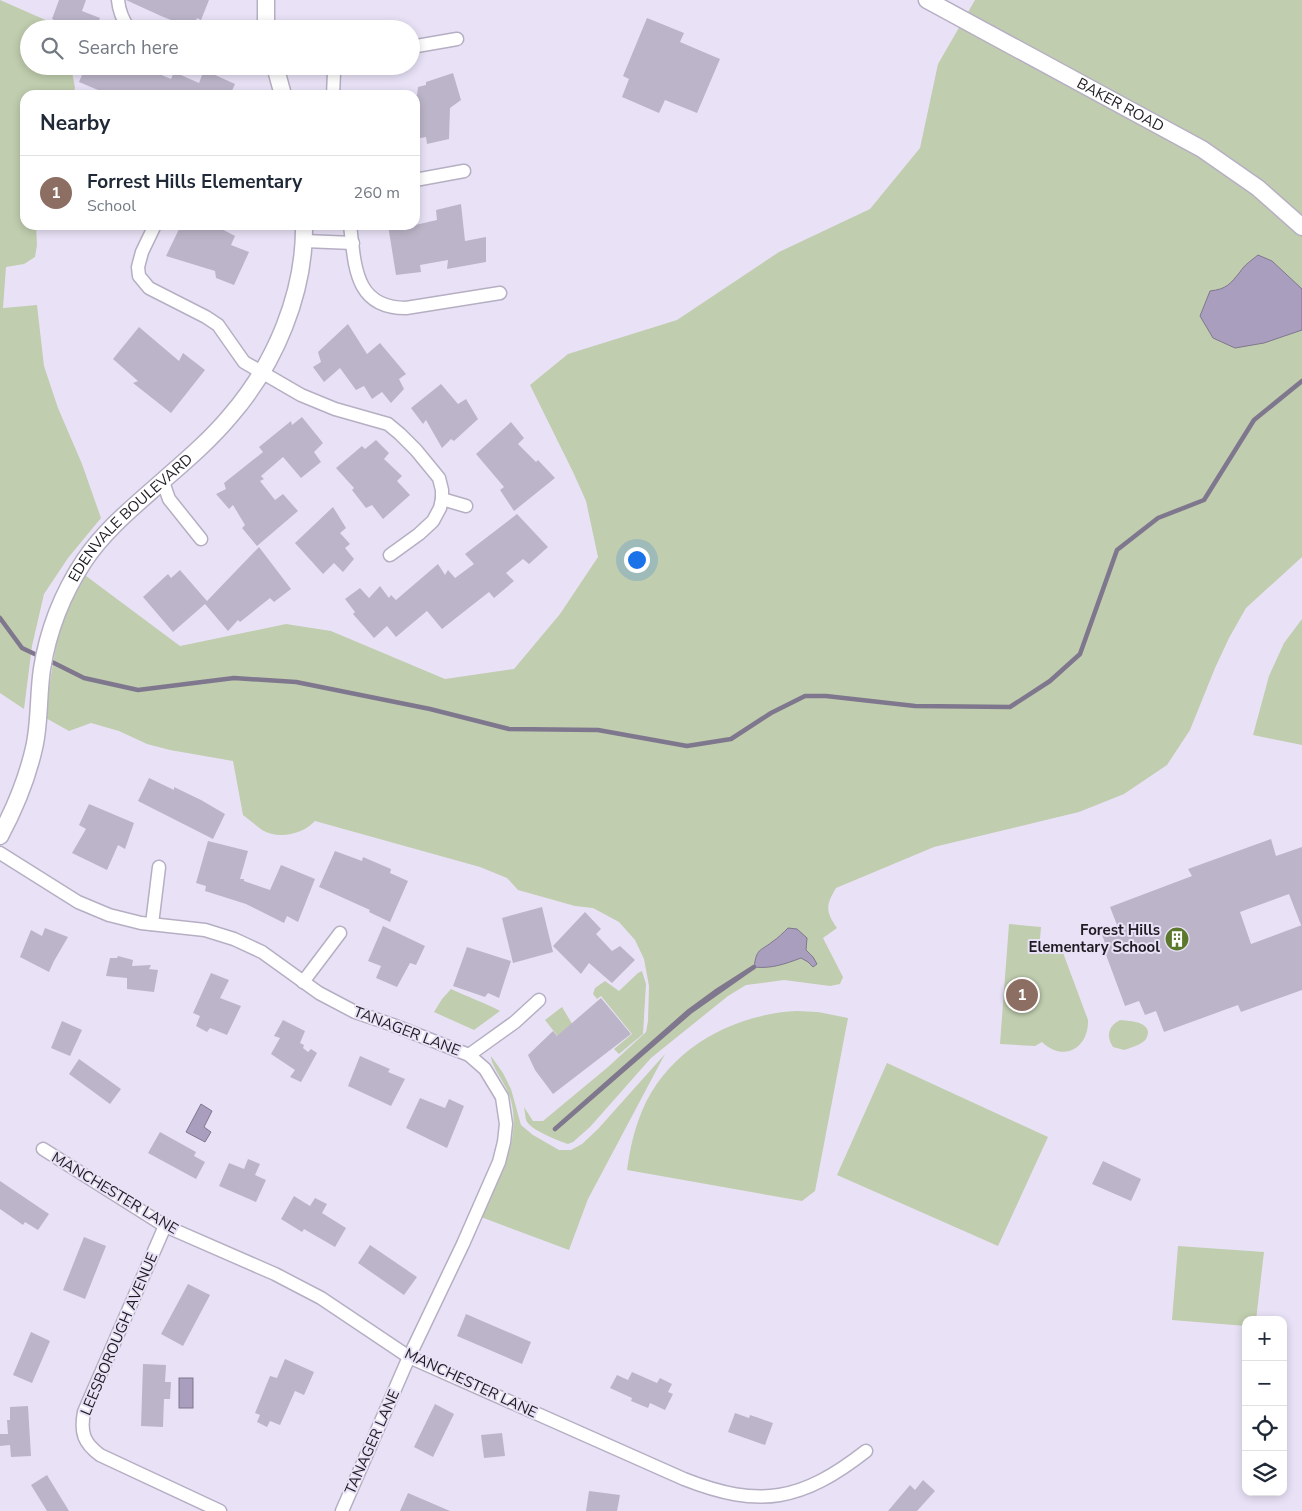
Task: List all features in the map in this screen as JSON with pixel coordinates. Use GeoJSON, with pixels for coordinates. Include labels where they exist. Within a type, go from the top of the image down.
{"type":"FeatureCollection","features":[{"type":"Feature","properties":{"kind":"street"},"geometry":{"type":"LineString","coordinates":[[118,0],[119,10],[124,20]]}},
{"type":"Feature","properties":{"kind":"street"},"geometry":{"type":"LineString","coordinates":[[266,0],[266,20]]}},
{"type":"Feature","properties":{"kind":"street","name":"BAKER ROAD"},"geometry":{"type":"LineString","coordinates":[[927,0],[1202,149],[1258,188],[1302,227]]}},
{"type":"Feature","properties":{"kind":"street"},"geometry":{"type":"LineString","coordinates":[[420,45],[458,39]]}},
{"type":"Feature","properties":{"kind":"street"},"geometry":{"type":"LineString","coordinates":[[277,75],[282,90]]}},
{"type":"Feature","properties":{"kind":"street"},"geometry":{"type":"LineString","coordinates":[[333,90],[334,75]]}},
{"type":"Feature","properties":{"kind":"street"},"geometry":{"type":"LineString","coordinates":[[420,179],[464,171]]}},
{"type":"Feature","properties":{"kind":"street"},"geometry":{"type":"LineString","coordinates":[[153,230],[142,252],[138,267],[139,276],[148,288],[218,325],[244,362],[302,395],[334,409],[388,424],[416,450],[439,478],[442,499],[440,508],[433,521],[419,534],[390,555]]}},
{"type":"Feature","properties":{"kind":"street"},"geometry":{"type":"LineString","coordinates":[[351,230],[358,276],[364,289],[372,299],[382,305],[393,308],[406,308],[500,293]]}},
{"type":"Feature","properties":{"kind":"street"},"geometry":{"type":"LineString","coordinates":[[304,233],[353,243]]}},
{"type":"Feature","properties":{"kind":"street","name":"EDENVALE BOULEVARD"},"geometry":{"type":"LineString","coordinates":[[0,836],[13,812],[26,779],[35,746],[42,670],[51,632],[65,595],[84,561],[108,530],[204,444],[231,416],[250,392],[277,343],[291,308],[300,273],[304,233]]}},
{"type":"Feature","properties":{"kind":"street"},"geometry":{"type":"LineString","coordinates":[[163,482],[169,499],[202,539]]}},
{"type":"Feature","properties":{"kind":"street"},"geometry":{"type":"LineString","coordinates":[[442,499],[466,506]]}},
{"type":"Feature","properties":{"kind":"street","name":"TANAGER LANE"},"geometry":{"type":"LineString","coordinates":[[0,854],[78,902],[109,915],[141,923],[205,930],[234,939],[262,952],[320,993],[355,1012],[469,1055],[486,1069],[502,1097],[506,1124],[504,1142],[495,1171],[409,1357],[342,1511]]}},
{"type":"Feature","properties":{"kind":"street"},"geometry":{"type":"LineString","coordinates":[[152,924],[159,867]]}},
{"type":"Feature","properties":{"kind":"street"},"geometry":{"type":"LineString","coordinates":[[303,982],[340,933]]}},
{"type":"Feature","properties":{"kind":"street"},"geometry":{"type":"LineString","coordinates":[[469,1055],[515,1022],[538,1000]]}},
{"type":"Feature","properties":{"kind":"street","name":"MANCHESTER LANE"},"geometry":{"type":"LineString","coordinates":[[43,1149],[165,1226],[275,1274],[320,1298],[409,1357],[710,1490],[738,1496],[767,1497],[795,1492],[822,1481],[846,1467],[866,1451]]}},
{"type":"Feature","properties":{"kind":"street","name":"LEESBOROUGH AVENUE"},"geometry":{"type":"LineString","coordinates":[[165,1226],[84,1412],[81,1425],[84,1438],[91,1448],[100,1455],[220,1511]]}},
{"type":"Feature","properties":{"kind":"green space"},"geometry":{"type":"Polygon","coordinates":[[[0,0],[46,20],[20,20],[20,75],[73,75],[74,90],[20,90],[20,230],[36,230],[37,245],[35,257],[24,264],[6,267],[3,308],[37,305],[44,366],[58,408],[82,464],[101,518],[68,558],[44,594],[32,646],[24,709],[0,693],[0,0]]]}},
{"type":"Feature","properties":{"kind":"green space"},"geometry":{"type":"Polygon","coordinates":[[[975,0],[1302,0],[1302,557],[1246,608],[1215,668],[1190,730],[1167,765],[1124,794],[1079,812],[934,847],[836,888],[828,908],[830,917],[837,928],[823,938],[843,977],[840,984],[830,986],[784,980],[746,985],[728,996],[651,1058],[590,1127],[568,1144],[544,1134],[529,1124],[526,1120],[524,1107],[533,1121],[543,1121],[608,1067],[646,1032],[649,986],[644,959],[635,940],[619,922],[593,908],[575,906],[518,890],[507,878],[480,867],[315,821],[310,826],[290,834],[276,835],[269,833],[262,830],[243,815],[233,761],[147,744],[119,731],[91,723],[69,731],[44,717],[70,564],[180,646],[286,624],[331,631],[445,679],[514,669],[560,614],[598,557],[586,501],[530,385],[568,354],[677,320],[779,252],[870,209],[920,148],[938,64],[975,0]]]}},
{"type":"Feature","properties":{"kind":"green space"},"geometry":{"type":"Polygon","coordinates":[[[1302,619],[1302,745],[1253,735],[1269,676],[1284,643],[1302,619]]]}},
{"type":"Feature","properties":{"kind":"green space"},"geometry":{"type":"Polygon","coordinates":[[[1009,924],[1041,927],[1040,939],[1045,951],[1062,950],[1088,1020],[1084,1038],[1080,1045],[1074,1049],[1066,1052],[1059,1051],[1050,1048],[1042,1042],[1035,1046],[1000,1044],[1009,924]]]}},
{"type":"Feature","properties":{"kind":"green space"},"geometry":{"type":"Polygon","coordinates":[[[642,971],[646,984],[643,1034],[619,1054],[614,1049],[632,1034],[601,996],[597,999],[593,994],[595,988],[605,981],[619,991],[642,971]]]}},
{"type":"Feature","properties":{"kind":"green space"},"geometry":{"type":"Polygon","coordinates":[[[451,989],[500,1011],[474,1030],[434,1012],[451,989]]]}},
{"type":"Feature","properties":{"kind":"green space"},"geometry":{"type":"Polygon","coordinates":[[[562,1007],[577,1032],[563,1043],[545,1020],[562,1007]]]}},
{"type":"Feature","properties":{"kind":"green space"},"geometry":{"type":"Polygon","coordinates":[[[797,1011],[818,1012],[848,1018],[815,1191],[802,1201],[627,1170],[633,1140],[642,1111],[654,1089],[668,1070],[686,1053],[705,1039],[749,1019],[797,1011]]]}},
{"type":"Feature","properties":{"kind":"green space"},"geometry":{"type":"Polygon","coordinates":[[[1120,1020],[1137,1022],[1147,1028],[1148,1032],[1145,1040],[1138,1045],[1124,1050],[1113,1047],[1109,1039],[1109,1032],[1113,1025],[1120,1020]]]}},
{"type":"Feature","properties":{"kind":"green space"},"geometry":{"type":"Polygon","coordinates":[[[665,1054],[588,1199],[569,1250],[481,1217],[507,1159],[513,1128],[510,1097],[493,1065],[491,1056],[511,1089],[521,1125],[533,1135],[559,1150],[571,1150],[582,1144],[598,1129],[665,1054]]]}},
{"type":"Feature","properties":{"kind":"green space"},"geometry":{"type":"Polygon","coordinates":[[[887,1063],[1048,1137],[998,1246],[837,1175],[887,1063]]]}},
{"type":"Feature","properties":{"kind":"green space"},"geometry":{"type":"Polygon","coordinates":[[[1178,1246],[1264,1252],[1256,1316],[1242,1316],[1242,1326],[1172,1320],[1178,1246]]]}},
{"type":"Feature","properties":{"kind":"shaded area"},"geometry":{"type":"Polygon","coordinates":[[[1258,255],[1272,261],[1302,289],[1302,330],[1264,343],[1235,348],[1213,338],[1200,316],[1210,291],[1228,285],[1258,255]]]}},
{"type":"Feature","properties":{"kind":"shaded area"},"geometry":{"type":"Polygon","coordinates":[[[788,928],[797,929],[807,938],[806,950],[817,964],[813,967],[801,958],[772,967],[754,967],[759,951],[788,928]]]}},
{"type":"Feature","properties":{"kind":"shaded area"},"geometry":{"type":"Polygon","coordinates":[[[201,1104],[212,1111],[204,1127],[211,1132],[205,1142],[186,1132],[201,1104]]]}},
{"type":"Feature","properties":{"kind":"shaded area"},"geometry":{"type":"Polygon","coordinates":[[[179,1378],[193,1378],[193,1408],[179,1408],[179,1378]]]}},
{"type":"Feature","properties":{"kind":"building"},"geometry":{"type":"Polygon","coordinates":[[[59,0],[86,0],[82,11],[100,18],[99,20],[52,19],[59,0]]]}},
{"type":"Feature","properties":{"kind":"building"},"geometry":{"type":"Polygon","coordinates":[[[126,0],[209,0],[201,20],[197,18],[196,20],[171,20],[126,0]]]}},
{"type":"Feature","properties":{"kind":"building"},"geometry":{"type":"Polygon","coordinates":[[[647,18],[684,33],[680,42],[720,59],[697,113],[665,100],[659,113],[622,97],[629,79],[623,76],[647,18]]]}},
{"type":"Feature","properties":{"kind":"building"},"geometry":{"type":"Polygon","coordinates":[[[453,73],[461,100],[450,108],[449,139],[427,144],[426,137],[420,138],[420,90],[418,90],[418,87],[426,85],[426,82],[453,73]]]}},
{"type":"Feature","properties":{"kind":"building"},"geometry":{"type":"Polygon","coordinates":[[[82,75],[161,75],[171,79],[173,75],[181,75],[199,83],[202,75],[215,75],[235,84],[232,90],[98,90],[79,82],[82,75]]]}},
{"type":"Feature","properties":{"kind":"building"},"geometry":{"type":"Polygon","coordinates":[[[461,204],[465,241],[486,237],[486,262],[447,269],[448,260],[420,265],[421,272],[396,275],[389,230],[420,230],[420,224],[437,220],[436,210],[461,204]]]}},
{"type":"Feature","properties":{"kind":"building"},"geometry":{"type":"Polygon","coordinates":[[[179,230],[224,230],[235,236],[231,245],[249,252],[234,285],[216,278],[215,271],[166,256],[179,230]]]}},
{"type":"Feature","properties":{"kind":"building"},"geometry":{"type":"Polygon","coordinates":[[[348,324],[367,354],[380,343],[406,374],[399,379],[404,389],[391,403],[382,392],[372,399],[364,386],[356,390],[340,368],[324,382],[313,367],[321,362],[318,352],[348,324]]]}},
{"type":"Feature","properties":{"kind":"building"},"geometry":{"type":"Polygon","coordinates":[[[139,327],[179,361],[183,353],[205,370],[171,413],[133,383],[138,381],[113,359],[139,327]]]}},
{"type":"Feature","properties":{"kind":"building"},"geometry":{"type":"Polygon","coordinates":[[[441,384],[458,404],[466,399],[478,419],[454,441],[451,439],[442,448],[426,420],[423,424],[411,408],[441,384]]]}},
{"type":"Feature","properties":{"kind":"building"},"geometry":{"type":"Polygon","coordinates":[[[302,417],[323,443],[314,452],[321,462],[301,478],[283,457],[261,476],[264,479],[260,481],[275,500],[283,494],[298,511],[257,546],[242,528],[245,525],[233,505],[229,509],[216,494],[226,489],[224,483],[263,452],[259,447],[291,421],[292,425],[302,417]]]}},
{"type":"Feature","properties":{"kind":"building"},"geometry":{"type":"Polygon","coordinates":[[[511,422],[524,438],[518,444],[536,462],[538,460],[555,478],[514,511],[500,490],[504,487],[476,454],[511,422]]]}},
{"type":"Feature","properties":{"kind":"building"},"geometry":{"type":"Polygon","coordinates":[[[376,440],[389,453],[384,459],[402,476],[397,481],[410,495],[383,519],[372,505],[366,508],[352,490],[354,488],[336,468],[362,446],[365,449],[376,440]]]}},
{"type":"Feature","properties":{"kind":"building"},"geometry":{"type":"Polygon","coordinates":[[[333,507],[346,528],[340,533],[350,544],[345,548],[354,559],[343,572],[334,563],[323,574],[295,543],[333,507]]]}},
{"type":"Feature","properties":{"kind":"building"},"geometry":{"type":"Polygon","coordinates":[[[517,514],[548,547],[529,564],[523,559],[506,573],[514,581],[494,598],[489,592],[442,629],[427,611],[396,637],[387,626],[374,638],[353,614],[355,612],[345,599],[360,588],[369,598],[380,586],[389,598],[391,595],[396,600],[438,564],[445,575],[448,570],[455,578],[474,564],[465,554],[517,514]]]}},
{"type":"Feature","properties":{"kind":"building"},"geometry":{"type":"Polygon","coordinates":[[[259,547],[291,589],[274,602],[270,598],[240,622],[238,620],[228,631],[205,604],[173,632],[143,597],[168,574],[171,578],[180,570],[207,601],[259,547]]]}},
{"type":"Feature","properties":{"kind":"building"},"geometry":{"type":"Polygon","coordinates":[[[149,778],[174,790],[174,787],[225,814],[213,839],[138,801],[149,778]]]}},
{"type":"Feature","properties":{"kind":"building"},"geometry":{"type":"Polygon","coordinates":[[[89,804],[134,823],[125,849],[118,845],[107,870],[72,853],[86,829],[79,825],[89,804]]]}},
{"type":"Feature","properties":{"kind":"building","name":"Forest Hills Elementary School"},"geometry":{"type":"Polygon","coordinates":[[[1271,839],[1276,856],[1302,847],[1302,925],[1302,990],[1241,1012],[1238,1005],[1164,1032],[1156,1011],[1145,1015],[1139,1001],[1125,1006],[1102,944],[1105,943],[1102,935],[1119,930],[1110,907],[1192,876],[1188,869],[1271,839]],[[1289,894],[1240,912],[1251,944],[1302,925],[1289,894]]]}},
{"type":"Feature","properties":{"kind":"building"},"geometry":{"type":"Polygon","coordinates":[[[208,841],[248,851],[240,879],[244,879],[244,881],[270,890],[281,865],[315,879],[298,922],[287,916],[284,923],[246,904],[205,891],[206,886],[196,883],[208,841]]]}},
{"type":"Feature","properties":{"kind":"building"},"geometry":{"type":"Polygon","coordinates":[[[335,851],[362,861],[363,857],[391,869],[390,873],[408,881],[390,922],[369,912],[370,910],[319,887],[335,851]]]}},
{"type":"Feature","properties":{"kind":"building"},"geometry":{"type":"Polygon","coordinates":[[[542,907],[553,952],[513,963],[502,918],[542,907]]]}},
{"type":"Feature","properties":{"kind":"building"},"geometry":{"type":"Polygon","coordinates":[[[585,912],[601,929],[596,934],[612,951],[620,946],[635,960],[612,983],[589,963],[581,974],[553,946],[585,912]]]}},
{"type":"Feature","properties":{"kind":"building"},"geometry":{"type":"Polygon","coordinates":[[[383,926],[425,946],[416,965],[410,963],[397,987],[376,978],[381,966],[368,961],[383,926]]]}},
{"type":"Feature","properties":{"kind":"building"},"geometry":{"type":"Polygon","coordinates":[[[45,928],[68,937],[49,972],[20,957],[31,930],[42,936],[45,928]]]}},
{"type":"Feature","properties":{"kind":"building"},"geometry":{"type":"Polygon","coordinates":[[[467,947],[511,961],[499,998],[488,993],[485,997],[453,986],[467,947]]]}},
{"type":"Feature","properties":{"kind":"building"},"geometry":{"type":"Polygon","coordinates":[[[118,956],[133,960],[132,966],[151,965],[149,969],[158,970],[154,992],[127,989],[127,978],[106,976],[110,958],[117,958],[118,956]]]}},
{"type":"Feature","properties":{"kind":"building"},"geometry":{"type":"Polygon","coordinates":[[[211,973],[229,980],[220,998],[241,1006],[227,1035],[210,1028],[207,1032],[196,1026],[200,1016],[193,1013],[211,973]]]}},
{"type":"Feature","properties":{"kind":"building"},"geometry":{"type":"Polygon","coordinates":[[[601,998],[631,1034],[553,1094],[535,1070],[528,1055],[553,1031],[557,1036],[601,998]]]}},
{"type":"Feature","properties":{"kind":"building"},"geometry":{"type":"Polygon","coordinates":[[[283,1020],[305,1031],[300,1043],[304,1045],[303,1048],[308,1052],[311,1049],[317,1053],[301,1082],[290,1077],[295,1070],[271,1054],[280,1038],[274,1036],[283,1020]]]}},
{"type":"Feature","properties":{"kind":"building"},"geometry":{"type":"Polygon","coordinates":[[[62,1021],[82,1030],[70,1056],[51,1048],[62,1021]]]}},
{"type":"Feature","properties":{"kind":"building"},"geometry":{"type":"Polygon","coordinates":[[[360,1056],[390,1069],[388,1072],[405,1079],[391,1106],[348,1086],[360,1056]]]}},
{"type":"Feature","properties":{"kind":"building"},"geometry":{"type":"Polygon","coordinates":[[[79,1059],[121,1089],[110,1104],[69,1074],[79,1059]]]}},
{"type":"Feature","properties":{"kind":"building"},"geometry":{"type":"Polygon","coordinates":[[[420,1098],[445,1108],[449,1099],[464,1106],[447,1148],[406,1128],[420,1098]]]}},
{"type":"Feature","properties":{"kind":"building"},"geometry":{"type":"Polygon","coordinates":[[[160,1132],[196,1152],[194,1156],[205,1162],[196,1179],[148,1153],[160,1132]]]}},
{"type":"Feature","properties":{"kind":"building"},"geometry":{"type":"Polygon","coordinates":[[[248,1159],[260,1164],[255,1175],[266,1180],[256,1202],[219,1186],[229,1163],[244,1169],[248,1159]]]}},
{"type":"Feature","properties":{"kind":"building"},"geometry":{"type":"Polygon","coordinates":[[[1103,1161],[1141,1179],[1131,1201],[1092,1184],[1103,1161]]]}},
{"type":"Feature","properties":{"kind":"building"},"geometry":{"type":"Polygon","coordinates":[[[0,1181],[49,1214],[38,1230],[25,1222],[23,1225],[0,1209],[0,1181]]]}},
{"type":"Feature","properties":{"kind":"building"},"geometry":{"type":"Polygon","coordinates":[[[294,1196],[310,1206],[315,1198],[327,1204],[322,1213],[346,1228],[335,1247],[304,1229],[302,1232],[281,1219],[294,1196]]]}},
{"type":"Feature","properties":{"kind":"building"},"geometry":{"type":"Polygon","coordinates":[[[84,1237],[106,1246],[85,1299],[63,1290],[84,1237]]]}},
{"type":"Feature","properties":{"kind":"building"},"geometry":{"type":"Polygon","coordinates":[[[370,1245],[417,1277],[404,1295],[358,1263],[370,1245]]]}},
{"type":"Feature","properties":{"kind":"building"},"geometry":{"type":"Polygon","coordinates":[[[188,1284],[210,1295],[183,1346],[161,1334],[188,1284]]]}},
{"type":"Feature","properties":{"kind":"building"},"geometry":{"type":"Polygon","coordinates":[[[466,1314],[531,1342],[522,1364],[457,1336],[466,1314]]]}},
{"type":"Feature","properties":{"kind":"building"},"geometry":{"type":"Polygon","coordinates":[[[31,1332],[50,1341],[32,1383],[13,1375],[31,1332]]]}},
{"type":"Feature","properties":{"kind":"building"},"geometry":{"type":"Polygon","coordinates":[[[285,1359],[314,1372],[304,1395],[295,1391],[280,1425],[270,1421],[267,1427],[257,1422],[260,1415],[255,1413],[270,1376],[277,1378],[285,1359]]]}},
{"type":"Feature","properties":{"kind":"building"},"geometry":{"type":"Polygon","coordinates":[[[143,1364],[166,1365],[165,1382],[171,1382],[170,1399],[164,1399],[163,1427],[141,1426],[143,1364]]]}},
{"type":"Feature","properties":{"kind":"building"},"geometry":{"type":"Polygon","coordinates":[[[632,1372],[657,1383],[660,1378],[672,1384],[668,1392],[673,1394],[665,1410],[650,1403],[648,1408],[631,1401],[632,1398],[610,1388],[617,1375],[628,1380],[632,1372]]]}},
{"type":"Feature","properties":{"kind":"building"},"geometry":{"type":"Polygon","coordinates":[[[435,1404],[454,1414],[433,1457],[414,1447],[435,1404]]]}},
{"type":"Feature","properties":{"kind":"building"},"geometry":{"type":"Polygon","coordinates":[[[28,1406],[31,1456],[11,1457],[10,1445],[0,1446],[0,1434],[8,1434],[7,1420],[10,1420],[10,1407],[28,1406]]]}},
{"type":"Feature","properties":{"kind":"building"},"geometry":{"type":"Polygon","coordinates":[[[735,1413],[749,1418],[750,1415],[773,1423],[765,1445],[728,1432],[735,1413]]]}},
{"type":"Feature","properties":{"kind":"building"},"geometry":{"type":"Polygon","coordinates":[[[502,1433],[505,1456],[484,1458],[481,1435],[502,1433]]]}},
{"type":"Feature","properties":{"kind":"building"},"geometry":{"type":"Polygon","coordinates":[[[47,1475],[69,1511],[47,1511],[31,1485],[47,1475]]]}},
{"type":"Feature","properties":{"kind":"building"},"geometry":{"type":"Polygon","coordinates":[[[923,1480],[935,1491],[917,1511],[888,1511],[910,1485],[915,1490],[923,1480]]]}},
{"type":"Feature","properties":{"kind":"building"},"geometry":{"type":"Polygon","coordinates":[[[589,1491],[620,1495],[617,1511],[586,1511],[589,1491]]]}},
{"type":"Feature","properties":{"kind":"building"},"geometry":{"type":"Polygon","coordinates":[[[408,1493],[450,1511],[400,1511],[408,1493]]]}},
{"type":"Feature","properties":{"kind":"waterway"},"geometry":{"type":"LineString","coordinates":[[48,660],[84,678],[138,690],[234,678],[296,682],[430,709],[509,729],[598,730],[687,746],[731,739],[771,713],[805,696],[826,696],[915,706],[1010,707],[1050,681],[1080,654],[1117,550],[1158,518],[1204,500],[1254,420],[1302,381]]}},
{"type":"Feature","properties":{"kind":"waterway"},"geometry":{"type":"LineString","coordinates":[[0,618],[22,648],[41,657]]}},
{"type":"Feature","properties":{"kind":"waterway"},"geometry":{"type":"LineString","coordinates":[[754,967],[690,1012],[555,1129],[689,1011],[754,967]]}},
{"type":"Feature","properties":{"kind":"place","name":"Forest Hills Elementary School"},"geometry":{"type":"Point","coordinates":[1177,939]}},
{"type":"Feature","properties":{"kind":"place","name":"Forrest Hills Elementary"},"geometry":{"type":"Point","coordinates":[1022,995]}}]}
